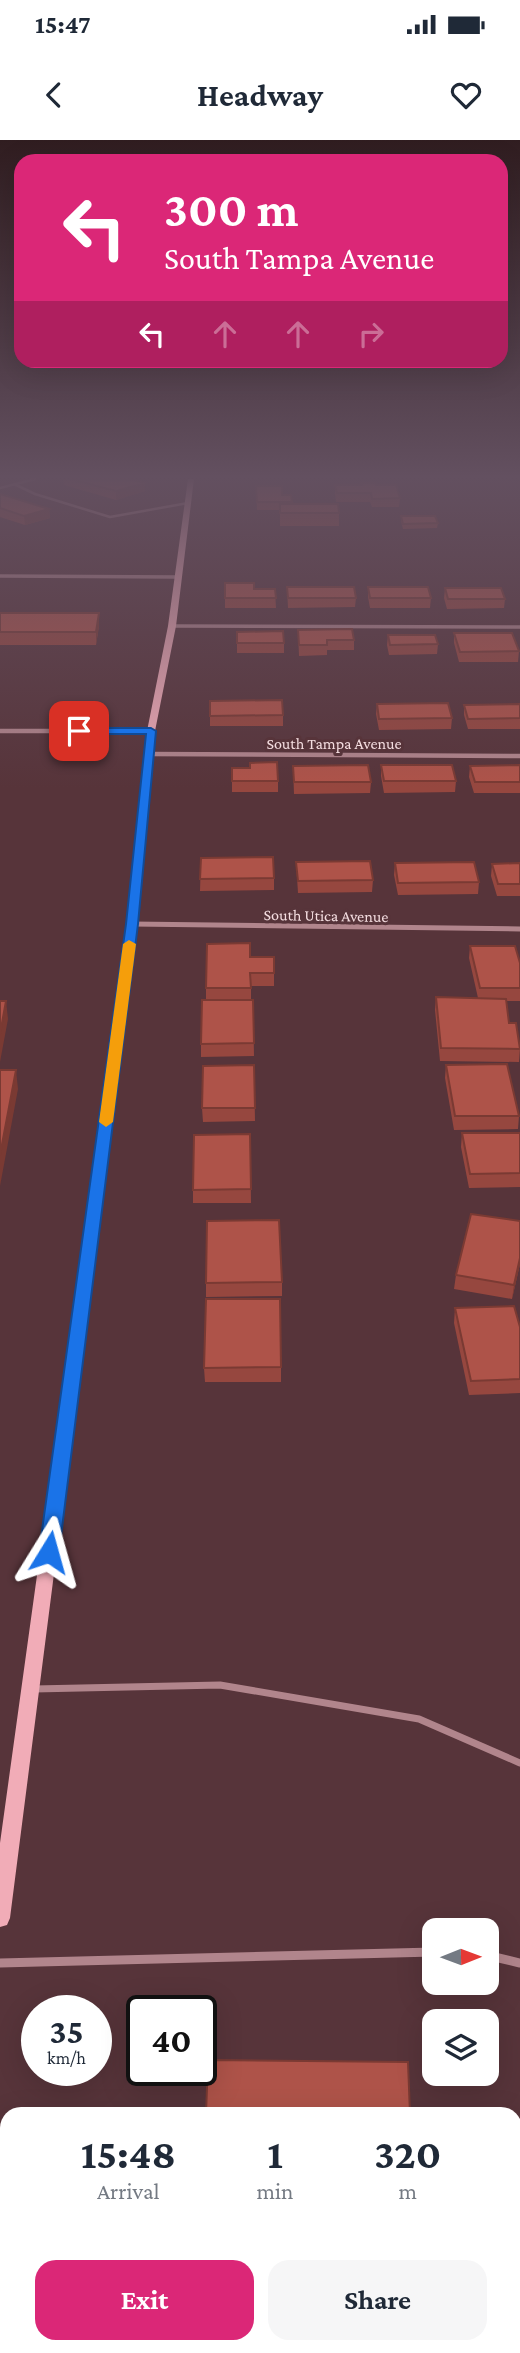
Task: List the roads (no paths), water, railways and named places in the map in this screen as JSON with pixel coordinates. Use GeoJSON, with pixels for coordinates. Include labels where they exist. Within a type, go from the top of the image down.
{"type":"FeatureCollection","features":[{"type":"Feature","properties":{"kind":"street"},"geometry":{"type":"LineString","coordinates":[[0,1918],[132,924],[151,731],[173,626],[177,582]]}},
{"type":"Feature","properties":{"kind":"street"},"geometry":{"type":"LineString","coordinates":[[173,626],[520,626]]}},
{"type":"Feature","properties":{"kind":"street"},"geometry":{"type":"LineString","coordinates":[[0,731],[151,731]]}},
{"type":"Feature","properties":{"kind":"street","name":"South Tampa Avenue"},"geometry":{"type":"LineString","coordinates":[[148,754],[520,756]]}},
{"type":"Feature","properties":{"kind":"street","name":"South Utica Avenue"},"geometry":{"type":"LineString","coordinates":[[132,924],[520,929]]}},
{"type":"Feature","properties":{"kind":"lane"},"geometry":{"type":"LineString","coordinates":[[31,1689],[220,1685],[419,1719],[520,1763]]}},
{"type":"Feature","properties":{"kind":"lane"},"geometry":{"type":"LineString","coordinates":[[0,1962],[422,1952]]}},
{"type":"Feature","properties":{"kind":"lane"},"geometry":{"type":"LineString","coordinates":[[499,1958],[520,1963]]}}]}
